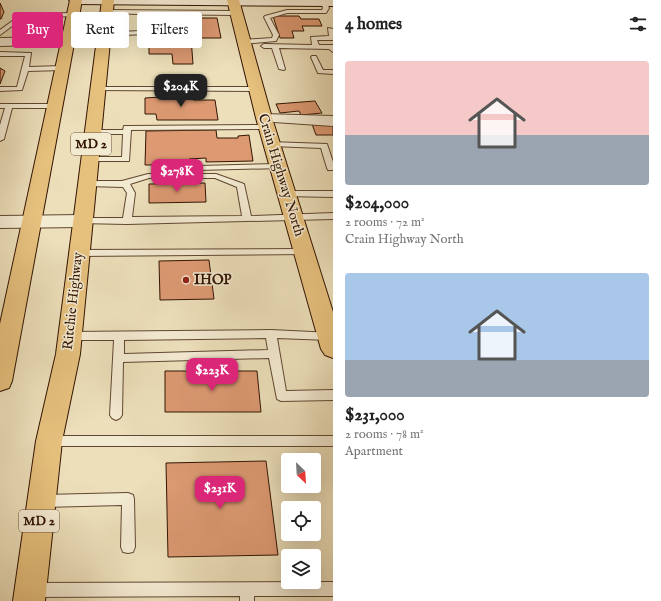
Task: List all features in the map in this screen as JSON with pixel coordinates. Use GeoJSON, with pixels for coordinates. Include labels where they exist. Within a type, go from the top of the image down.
{"type":"FeatureCollection","features":[{"type":"Feature","properties":{"kind":"main road","name":"MD 2"},"geometry":{"type":"LineString","coordinates":[[73,12],[76,0]]}},
{"type":"Feature","properties":{"kind":"main road","name":"Crain Highway North"},"geometry":{"type":"LineString","coordinates":[[234,4],[243,44],[267,130],[331,342]]}},
{"type":"Feature","properties":{"kind":"main road","name":"MD 2"},"geometry":{"type":"LineString","coordinates":[[0,380],[6,320],[32,222],[71,22]]}},
{"type":"Feature","properties":{"kind":"main road","name":"Ritchie Highway"},"geometry":{"type":"LineString","coordinates":[[30,595],[49,441],[68,354],[78,253],[103,48]]}},
{"type":"Feature","properties":{"kind":"street"},"geometry":{"type":"LineString","coordinates":[[76,0],[108,4],[198,0],[234,4],[329,2]]}},
{"type":"Feature","properties":{"kind":"street"},"geometry":{"type":"LineString","coordinates":[[0,42],[68,41]]}},
{"type":"Feature","properties":{"kind":"street"},"geometry":{"type":"LineString","coordinates":[[267,130],[333,121]]}},
{"type":"Feature","properties":{"kind":"street"},"geometry":{"type":"LineString","coordinates":[[0,222],[82,221]]}},
{"type":"Feature","properties":{"kind":"lane"},"geometry":{"type":"LineString","coordinates":[[243,44],[274,40],[276,36],[267,17],[273,14],[281,12],[324,12],[329,2]]}},
{"type":"Feature","properties":{"kind":"lane"},"geometry":{"type":"LineString","coordinates":[[108,4],[142,12],[234,4]]}},
{"type":"Feature","properties":{"kind":"lane"},"geometry":{"type":"LineString","coordinates":[[0,34],[22,16],[71,16]]}},
{"type":"Feature","properties":{"kind":"lane"},"geometry":{"type":"LineString","coordinates":[[316,47],[313,38],[333,38],[330,29]]}},
{"type":"Feature","properties":{"kind":"lane"},"geometry":{"type":"LineString","coordinates":[[243,44],[332,47],[333,50]]}},
{"type":"Feature","properties":{"kind":"lane"},"geometry":{"type":"LineString","coordinates":[[275,46],[282,69]]}},
{"type":"Feature","properties":{"kind":"lane"},"geometry":{"type":"LineString","coordinates":[[0,54],[29,54],[20,89],[0,89]]}},
{"type":"Feature","properties":{"kind":"lane"},"geometry":{"type":"LineString","coordinates":[[314,57],[320,72],[333,72]]}},
{"type":"Feature","properties":{"kind":"lane"},"geometry":{"type":"LineString","coordinates":[[25,69],[62,68]]}},
{"type":"Feature","properties":{"kind":"lane"},"geometry":{"type":"LineString","coordinates":[[98,89],[256,88]]}},
{"type":"Feature","properties":{"kind":"lane"},"geometry":{"type":"LineString","coordinates":[[0,106],[55,106]]}},
{"type":"Feature","properties":{"kind":"lane"},"geometry":{"type":"LineString","coordinates":[[0,139],[9,106]]}},
{"type":"Feature","properties":{"kind":"lane"},"geometry":{"type":"LineString","coordinates":[[90,159],[126,159],[127,128],[144,127],[267,130],[324,146],[331,168]]}},
{"type":"Feature","properties":{"kind":"lane"},"geometry":{"type":"LineString","coordinates":[[93,132],[127,132]]}},
{"type":"Feature","properties":{"kind":"lane"},"geometry":{"type":"LineString","coordinates":[[160,169],[278,166]]}},
{"type":"Feature","properties":{"kind":"lane"},"geometry":{"type":"LineString","coordinates":[[87,183],[122,184],[148,176],[216,176],[241,186],[247,219]]}},
{"type":"Feature","properties":{"kind":"lane"},"geometry":{"type":"LineString","coordinates":[[122,184],[126,185],[131,193],[127,221]]}},
{"type":"Feature","properties":{"kind":"lane"},"geometry":{"type":"LineString","coordinates":[[287,194],[333,194]]}},
{"type":"Feature","properties":{"kind":"lane"},"geometry":{"type":"LineString","coordinates":[[82,221],[247,219],[333,216]]}},
{"type":"Feature","properties":{"kind":"lane"},"geometry":{"type":"LineString","coordinates":[[78,253],[305,252]]}},
{"type":"Feature","properties":{"kind":"lane"},"geometry":{"type":"LineString","coordinates":[[69,336],[271,334],[331,342]]}},
{"type":"Feature","properties":{"kind":"lane"},"geometry":{"type":"LineString","coordinates":[[271,334],[281,396],[333,395]]}},
{"type":"Feature","properties":{"kind":"lane"},"geometry":{"type":"LineString","coordinates":[[116,415],[119,336]]}},
{"type":"Feature","properties":{"kind":"lane"},"geometry":{"type":"LineString","coordinates":[[118,358],[274,354]]}},
{"type":"Feature","properties":{"kind":"lane"},"geometry":{"type":"LineString","coordinates":[[49,441],[333,441]]}},
{"type":"Feature","properties":{"kind":"lane"},"geometry":{"type":"LineString","coordinates":[[42,502],[128,499],[128,547]]}},
{"type":"Feature","properties":{"kind":"lane"},"geometry":{"type":"LineString","coordinates":[[30,595],[246,595],[333,589]]}},
{"type":"Feature","properties":{"kind":"building"},"geometry":{"type":"Polygon","coordinates":[[[0,3],[4,12],[1,19],[0,19],[0,3]]]}},
{"type":"Feature","properties":{"kind":"building"},"geometry":{"type":"Polygon","coordinates":[[[273,16],[299,16],[301,19],[319,19],[322,26],[302,26],[304,31],[292,31],[294,38],[280,38],[273,16]]]}},
{"type":"Feature","properties":{"kind":"building"},"geometry":{"type":"Polygon","coordinates":[[[202,18],[217,18],[221,38],[202,38],[202,18]]]}},
{"type":"Feature","properties":{"kind":"building"},"geometry":{"type":"Polygon","coordinates":[[[149,48],[192,48],[193,64],[173,64],[172,54],[149,54],[149,48]]]}},
{"type":"Feature","properties":{"kind":"building"},"geometry":{"type":"Polygon","coordinates":[[[0,68],[5,71],[0,84],[0,68]]]}},
{"type":"Feature","properties":{"kind":"building"},"geometry":{"type":"Polygon","coordinates":[[[193,95],[193,100],[215,100],[218,120],[157,120],[156,114],[145,114],[145,98],[193,95]]]}},
{"type":"Feature","properties":{"kind":"building"},"geometry":{"type":"Polygon","coordinates":[[[315,101],[322,113],[301,115],[299,111],[280,113],[276,104],[315,101]]]}},
{"type":"Feature","properties":{"kind":"building"},"geometry":{"type":"Polygon","coordinates":[[[312,124],[333,124],[333,135],[316,135],[312,124]]]}},
{"type":"Feature","properties":{"kind":"building"},"geometry":{"type":"Polygon","coordinates":[[[216,130],[217,138],[238,138],[238,136],[249,135],[253,161],[206,162],[206,158],[189,159],[189,165],[145,165],[146,131],[216,130]]]}},
{"type":"Feature","properties":{"kind":"building"},"geometry":{"type":"Polygon","coordinates":[[[205,183],[206,202],[149,203],[149,184],[205,183]]]}},
{"type":"Feature","properties":{"kind":"building","name":"IHOP"},"geometry":{"type":"Polygon","coordinates":[[[209,260],[214,299],[160,300],[159,261],[209,260]]]}},
{"type":"Feature","properties":{"kind":"building"},"geometry":{"type":"Polygon","coordinates":[[[165,371],[257,371],[261,412],[165,412],[165,371]]]}},
{"type":"Feature","properties":{"kind":"building"},"geometry":{"type":"Polygon","coordinates":[[[266,461],[278,555],[168,557],[166,463],[266,461]]]}},
{"type":"Feature","properties":{"kind":"place","name":"IHOP"},"geometry":{"type":"Point","coordinates":[186,280]}}]}
